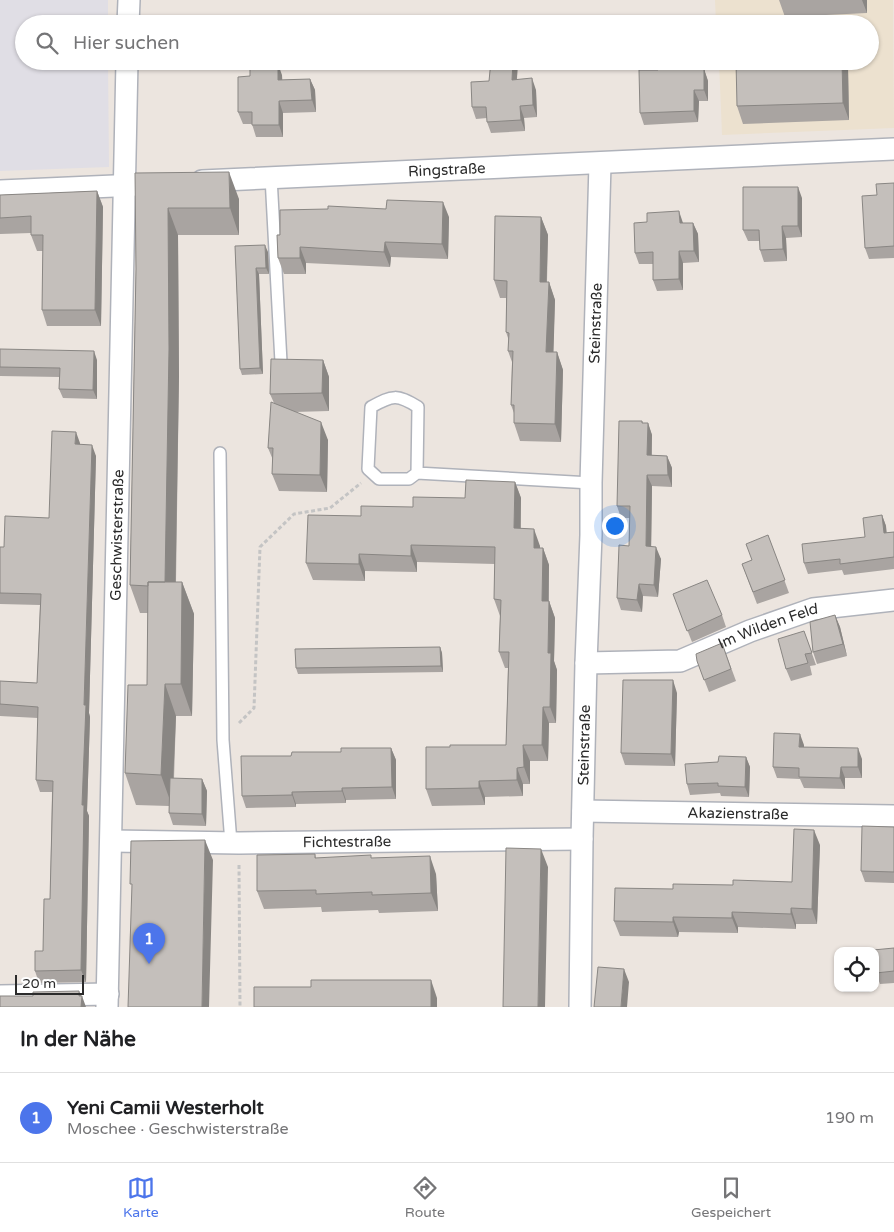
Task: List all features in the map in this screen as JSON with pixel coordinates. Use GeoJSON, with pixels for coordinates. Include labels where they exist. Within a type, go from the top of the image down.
{"type":"FeatureCollection","features":[{"type":"Feature","properties":{"kind":"street"},"geometry":{"type":"LineString","coordinates":[[128,15],[129,0]]}},
{"type":"Feature","properties":{"kind":"street","name":"Geschwisterstraße"},"geometry":{"type":"LineString","coordinates":[[107,1001],[112,841],[127,70]]}},
{"type":"Feature","properties":{"kind":"street","name":"Ringstraße"},"geometry":{"type":"LineString","coordinates":[[183,182],[894,149]]}},
{"type":"Feature","properties":{"kind":"street","name":"Steinstraße"},"geometry":{"type":"LineString","coordinates":[[580,1007],[586,663],[592,535],[591,483],[600,164]]}},
{"type":"Feature","properties":{"kind":"street"},"geometry":{"type":"LineString","coordinates":[[0,191],[154,184]]}},
{"type":"Feature","properties":{"kind":"street","name":"Im Wilden Feld"},"geometry":{"type":"LineString","coordinates":[[586,663],[680,661],[750,632],[813,609],[894,600]]}},
{"type":"Feature","properties":{"kind":"street","name":"Akazienstraße"},"geometry":{"type":"LineString","coordinates":[[583,811],[894,816]]}},
{"type":"Feature","properties":{"kind":"street","name":"Fichtestraße"},"geometry":{"type":"LineString","coordinates":[[112,841],[235,843],[582,839]]}},
{"type":"Feature","properties":{"kind":"street"},"geometry":{"type":"LineString","coordinates":[[0,996],[107,1001]]}},
{"type":"Feature","properties":{"kind":"lane"},"geometry":{"type":"LineString","coordinates":[[271,177],[281,362]]}},
{"type":"Feature","properties":{"kind":"lane"},"geometry":{"type":"LineString","coordinates":[[417,473],[418,407],[403,398],[388,397],[371,407],[368,469],[379,479],[408,479],[417,473],[591,483]]}},
{"type":"Feature","properties":{"kind":"lane"},"geometry":{"type":"LineString","coordinates":[[220,454],[223,740],[235,843]]}},
{"type":"Feature","properties":{"kind":"path"},"geometry":{"type":"LineString","coordinates":[[223,740],[254,708],[260,547],[294,514],[330,508],[373,474]]}},
{"type":"Feature","properties":{"kind":"path"},"geometry":{"type":"LineString","coordinates":[[235,843],[240,1007]]}},
{"type":"Feature","properties":{"kind":"shaded area"},"geometry":{"type":"Polygon","coordinates":[[[0,0],[108,0],[108,15],[15,15],[15,70],[108,70],[109,167],[0,171],[0,0]]]}},
{"type":"Feature","properties":{"kind":"shaded area"},"geometry":{"type":"Polygon","coordinates":[[[715,0],[893,0],[894,128],[722,135],[719,70],[879,70],[879,15],[716,15],[715,0]]]}},
{"type":"Feature","properties":{"kind":"building"},"geometry":{"type":"Polygon","coordinates":[[[250,70],[278,70],[278,80],[310,79],[312,100],[279,101],[279,125],[252,125],[252,112],[238,112],[238,77],[250,76],[250,70]]]}},
{"type":"Feature","properties":{"kind":"building"},"geometry":{"type":"Polygon","coordinates":[[[490,70],[513,70],[512,80],[532,78],[533,105],[520,106],[521,120],[487,122],[486,107],[472,107],[471,82],[489,81],[490,70]]]}},
{"type":"Feature","properties":{"kind":"building"},"geometry":{"type":"Polygon","coordinates":[[[639,70],[704,70],[704,90],[694,90],[694,111],[640,113],[639,70]]]}},
{"type":"Feature","properties":{"kind":"building"},"geometry":{"type":"Polygon","coordinates":[[[736,70],[842,70],[843,103],[737,106],[736,70]]]}},
{"type":"Feature","properties":{"kind":"building"},"geometry":{"type":"Polygon","coordinates":[[[229,172],[230,208],[168,208],[169,349],[165,582],[148,582],[148,586],[130,585],[136,269],[135,173],[229,172]]]}},
{"type":"Feature","properties":{"kind":"building"},"geometry":{"type":"Polygon","coordinates":[[[894,183],[894,246],[865,248],[862,196],[877,195],[876,184],[894,183]]]}},
{"type":"Feature","properties":{"kind":"building"},"geometry":{"type":"Polygon","coordinates":[[[743,187],[798,187],[798,226],[782,226],[783,249],[760,250],[759,230],[743,230],[743,187]]]}},
{"type":"Feature","properties":{"kind":"building"},"geometry":{"type":"Polygon","coordinates":[[[97,191],[95,310],[42,310],[43,235],[31,235],[31,216],[0,218],[0,195],[97,191]]]}},
{"type":"Feature","properties":{"kind":"building"},"geometry":{"type":"Polygon","coordinates":[[[387,200],[443,202],[442,244],[385,242],[384,252],[300,247],[300,258],[278,258],[277,235],[280,235],[280,210],[328,209],[328,206],[386,209],[387,200]]]}},
{"type":"Feature","properties":{"kind":"building"},"geometry":{"type":"Polygon","coordinates":[[[679,211],[680,223],[693,223],[694,251],[679,251],[679,279],[653,280],[653,252],[635,253],[634,223],[647,222],[647,213],[679,211]]]}},
{"type":"Feature","properties":{"kind":"building"},"geometry":{"type":"Polygon","coordinates":[[[495,216],[541,217],[540,282],[549,282],[546,352],[557,352],[555,424],[514,423],[514,405],[511,405],[513,351],[508,351],[509,333],[506,332],[507,281],[494,280],[495,216]]]}},
{"type":"Feature","properties":{"kind":"building"},"geometry":{"type":"Polygon","coordinates":[[[265,245],[266,268],[256,268],[260,368],[240,369],[235,246],[265,245]]]}},
{"type":"Feature","properties":{"kind":"building"},"geometry":{"type":"Polygon","coordinates":[[[0,349],[94,351],[93,390],[59,389],[60,368],[0,367],[0,349]]]}},
{"type":"Feature","properties":{"kind":"building"},"geometry":{"type":"Polygon","coordinates":[[[271,359],[323,360],[322,393],[270,394],[271,359]]]}},
{"type":"Feature","properties":{"kind":"building"},"geometry":{"type":"Polygon","coordinates":[[[271,402],[321,422],[320,475],[272,474],[273,448],[268,448],[271,402]]]}},
{"type":"Feature","properties":{"kind":"building"},"geometry":{"type":"Polygon","coordinates":[[[619,421],[642,421],[642,423],[648,423],[647,455],[667,456],[668,475],[647,475],[646,546],[656,547],[654,585],[639,584],[637,600],[617,598],[619,545],[629,546],[630,506],[617,506],[619,421]]]}},
{"type":"Feature","properties":{"kind":"building"},"geometry":{"type":"Polygon","coordinates":[[[52,431],[76,432],[75,444],[92,445],[84,705],[86,705],[82,805],[84,805],[81,970],[35,971],[35,951],[43,951],[44,899],[50,899],[53,781],[36,780],[38,707],[0,704],[0,681],[37,683],[41,594],[0,593],[0,547],[4,547],[5,516],[49,518],[52,431]]]}},
{"type":"Feature","properties":{"kind":"building"},"geometry":{"type":"Polygon","coordinates":[[[466,480],[515,482],[514,528],[534,529],[534,548],[543,548],[542,601],[549,601],[548,653],[551,653],[550,707],[543,707],[542,745],[523,745],[524,767],[517,768],[517,780],[479,781],[479,788],[426,789],[426,747],[506,745],[509,652],[499,652],[501,600],[494,599],[495,547],[411,545],[411,556],[359,554],[359,564],[306,563],[308,515],[361,516],[361,506],[413,507],[413,497],[465,498],[466,480]]]}},
{"type":"Feature","properties":{"kind":"building"},"geometry":{"type":"Polygon","coordinates":[[[882,515],[884,533],[894,532],[894,557],[840,564],[840,559],[804,563],[802,544],[865,537],[863,518],[882,515]]]}},
{"type":"Feature","properties":{"kind":"building"},"geometry":{"type":"Polygon","coordinates":[[[768,535],[785,580],[753,592],[742,564],[752,560],[746,544],[768,535]]]}},
{"type":"Feature","properties":{"kind":"building"},"geometry":{"type":"Polygon","coordinates":[[[707,580],[722,615],[687,631],[673,594],[707,580]]]}},
{"type":"Feature","properties":{"kind":"building"},"geometry":{"type":"Polygon","coordinates":[[[148,582],[182,582],[181,684],[165,684],[161,775],[125,773],[128,685],[147,685],[148,582]]]}},
{"type":"Feature","properties":{"kind":"building"},"geometry":{"type":"Polygon","coordinates":[[[835,615],[843,644],[813,652],[810,622],[835,615]]]}},
{"type":"Feature","properties":{"kind":"building"},"geometry":{"type":"Polygon","coordinates":[[[804,631],[812,653],[805,654],[808,663],[786,669],[778,639],[804,631]]]}},
{"type":"Feature","properties":{"kind":"building"},"geometry":{"type":"Polygon","coordinates":[[[722,643],[731,669],[704,680],[696,654],[722,643]]]}},
{"type":"Feature","properties":{"kind":"building"},"geometry":{"type":"Polygon","coordinates":[[[440,647],[441,666],[296,668],[295,649],[440,647]]]}},
{"type":"Feature","properties":{"kind":"building"},"geometry":{"type":"Polygon","coordinates":[[[623,680],[673,680],[671,754],[621,753],[623,680]]]}},
{"type":"Feature","properties":{"kind":"building"},"geometry":{"type":"Polygon","coordinates":[[[774,733],[800,734],[799,747],[858,748],[858,767],[841,767],[840,778],[799,777],[799,768],[773,767],[774,733]]]}},
{"type":"Feature","properties":{"kind":"building"},"geometry":{"type":"Polygon","coordinates":[[[341,748],[391,748],[392,787],[292,792],[292,795],[242,796],[241,756],[291,756],[292,752],[341,752],[341,748]]]}},
{"type":"Feature","properties":{"kind":"building"},"geometry":{"type":"Polygon","coordinates":[[[719,756],[746,757],[745,787],[718,786],[718,783],[687,784],[685,764],[718,762],[719,756]]]}},
{"type":"Feature","properties":{"kind":"building"},"geometry":{"type":"Polygon","coordinates":[[[170,778],[202,779],[202,814],[169,813],[170,778]]]}},
{"type":"Feature","properties":{"kind":"building"},"geometry":{"type":"Polygon","coordinates":[[[862,826],[894,827],[894,872],[861,871],[862,826]]]}},
{"type":"Feature","properties":{"kind":"building"},"geometry":{"type":"Polygon","coordinates":[[[794,829],[814,830],[812,909],[791,908],[791,914],[732,912],[732,918],[673,917],[673,922],[614,921],[615,888],[673,889],[673,884],[733,885],[733,880],[792,882],[794,829]]]}},
{"type":"Feature","properties":{"kind":"building"},"geometry":{"type":"Polygon","coordinates":[[[205,840],[202,1007],[128,1007],[132,884],[130,884],[131,841],[205,840]]]}},
{"type":"Feature","properties":{"kind":"building"},"geometry":{"type":"Polygon","coordinates":[[[506,848],[541,849],[538,1007],[503,1007],[506,848]]]}},
{"type":"Feature","properties":{"kind":"building"},"geometry":{"type":"Polygon","coordinates":[[[315,854],[315,858],[371,855],[371,858],[430,856],[431,893],[372,895],[372,892],[316,894],[316,890],[257,891],[257,855],[315,854]]]}},
{"type":"Feature","properties":{"kind":"building"},"geometry":{"type":"Polygon","coordinates":[[[894,948],[894,971],[879,973],[879,949],[894,948]]]}},
{"type":"Feature","properties":{"kind":"building"},"geometry":{"type":"Polygon","coordinates":[[[598,967],[624,969],[621,1007],[594,1007],[598,967]]]}},
{"type":"Feature","properties":{"kind":"building"},"geometry":{"type":"Polygon","coordinates":[[[311,980],[431,980],[431,1007],[254,1007],[254,987],[311,987],[311,980]]]}},
{"type":"Feature","properties":{"kind":"building"},"geometry":{"type":"Polygon","coordinates":[[[79,991],[79,996],[82,996],[81,1007],[0,1007],[0,996],[33,996],[33,992],[79,991]]]}},
{"type":"Feature","properties":{"kind":"place","name":"Yeni Camii Westerholt"},"geometry":{"type":"Point","coordinates":[149,964]}}]}
